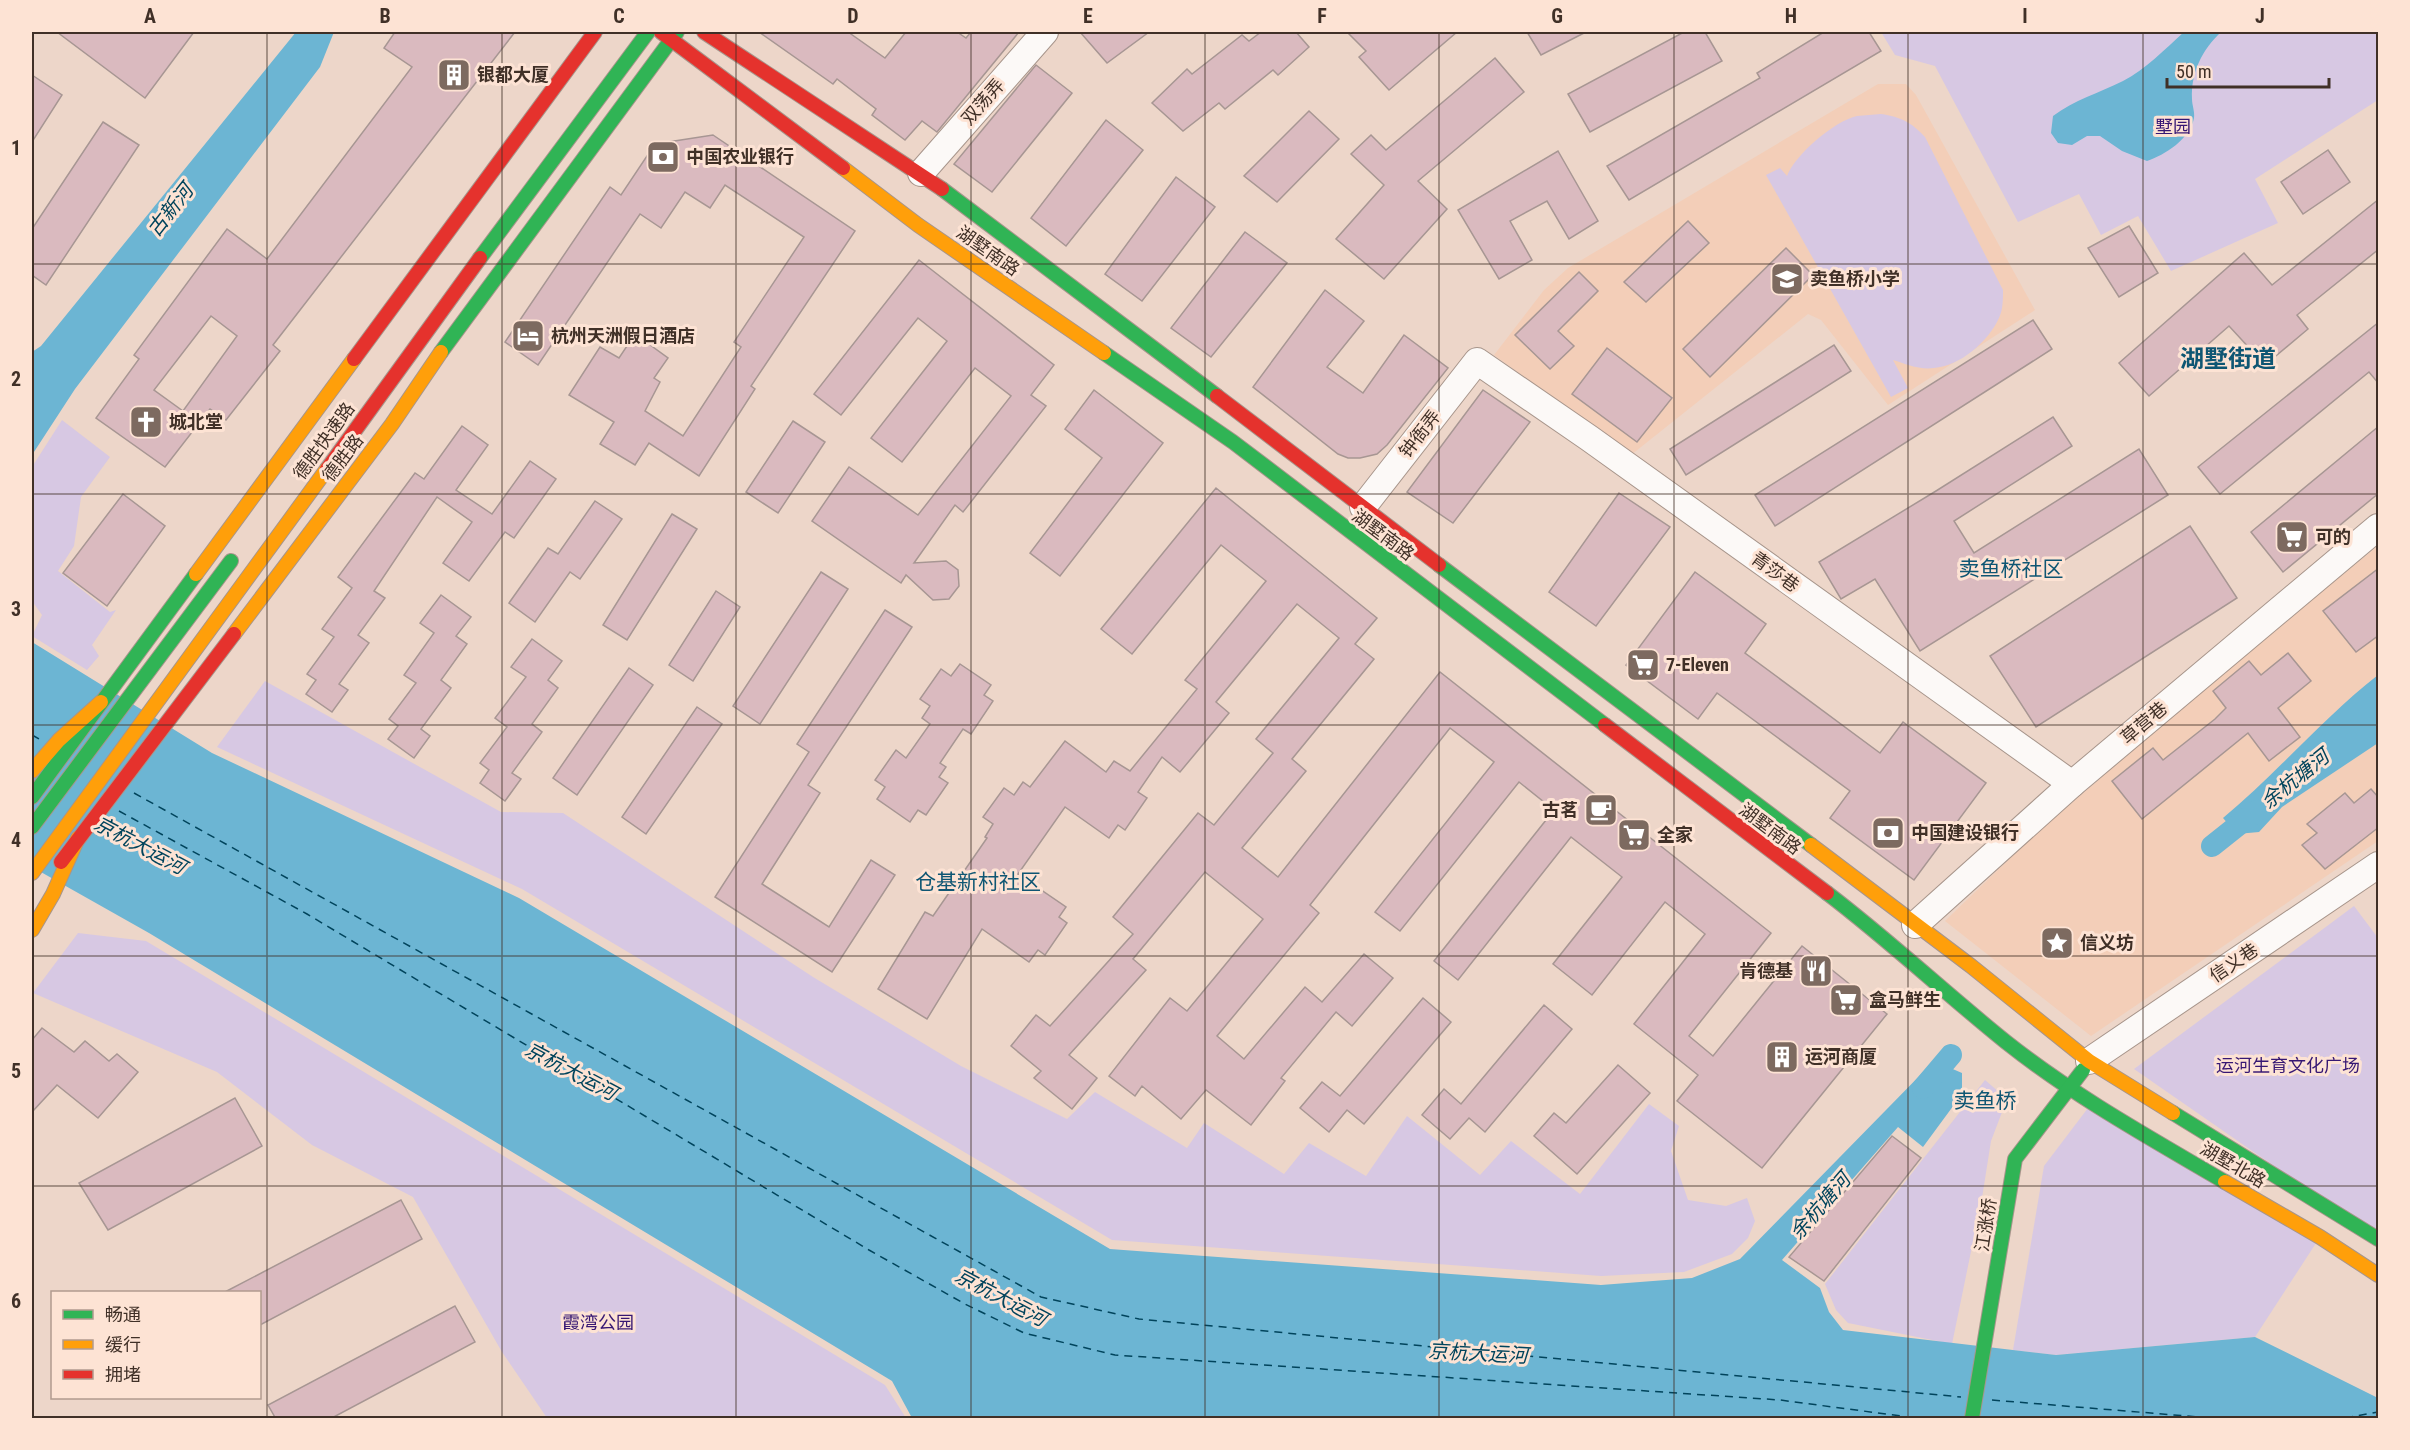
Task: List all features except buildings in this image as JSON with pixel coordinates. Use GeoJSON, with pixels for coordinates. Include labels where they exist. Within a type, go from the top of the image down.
{"type":"FeatureCollection","features":[{"type":"Feature","properties":{"kind":"main road"},"geometry":{"type":"LineString","coordinates":[[32,797],[330,389],[595,32]]}},
{"type":"Feature","properties":{"kind":"main road","name":"德胜快速路"},"geometry":{"type":"LineString","coordinates":[[32,873],[502,227],[648,32]]}},
{"type":"Feature","properties":{"kind":"main road","name":"湖墅南路"},"geometry":{"type":"LineString","coordinates":[[704,32],[921,173],[1915,925],[2089,1061]]}},
{"type":"Feature","properties":{"kind":"main road","name":"湖墅南路"},"geometry":{"type":"LineString","coordinates":[[670,34],[918,225],[1233,442],[1884,936],[2006,1042],[2069,1086]]}},
{"type":"Feature","properties":{"kind":"main road","name":"德胜路"},"geometry":{"type":"LineString","coordinates":[[32,902],[392,424],[452,335],[670,34]]}},
{"type":"Feature","properties":{"kind":"main road"},"geometry":{"type":"LineString","coordinates":[[32,827],[242,547]]}},
{"type":"Feature","properties":{"kind":"main road"},"geometry":{"type":"LineString","coordinates":[[32,771],[59,740],[101,702]]}},
{"type":"Feature","properties":{"kind":"main road"},"geometry":{"type":"LineString","coordinates":[[32,930],[53,894],[78,838]]}},
{"type":"Feature","properties":{"kind":"main road","name":"江涨桥"},"geometry":{"type":"LineString","coordinates":[[1972,1419],[2015,1159],[2089,1061]]}},
{"type":"Feature","properties":{"kind":"main road","name":"湖墅北路"},"geometry":{"type":"LineString","coordinates":[[2089,1061],[2379,1239]]}},
{"type":"Feature","properties":{"kind":"main road","name":"湖墅北路"},"geometry":{"type":"LineString","coordinates":[[2069,1086],[2091,1104],[2320,1237],[2379,1275]]}},
{"type":"Feature","properties":{"kind":"street","name":"双荡弄"},"geometry":{"type":"LineString","coordinates":[[921,173],[1046,32]]}},
{"type":"Feature","properties":{"kind":"street","name":"钟衙弄"},"geometry":{"type":"LineString","coordinates":[[1363,507],[1477,361]]}},
{"type":"Feature","properties":{"kind":"street","name":"青莎巷"},"geometry":{"type":"LineString","coordinates":[[1477,361],[1589,438],[2072,784]]}},
{"type":"Feature","properties":{"kind":"street","name":"草营巷"},"geometry":{"type":"LineString","coordinates":[[1915,925],[2072,784],[2379,527]]}},
{"type":"Feature","properties":{"kind":"street","name":"信义巷"},"geometry":{"type":"LineString","coordinates":[[2089,1061],[2379,865]]}},
{"type":"Feature","properties":{"kind":"shaded area","name":"卖鱼桥小学"},"geometry":{"type":"Polygon","coordinates":[[[1878,84],[1906,84],[1916,95],[2035,310],[1888,405],[1821,320],[1808,314],[1631,455],[1494,355],[1544,290],[1568,268],[1878,84]]]}},
{"type":"Feature","properties":{"kind":"shaded area","name":"信义坊"},"geometry":{"type":"Polygon","coordinates":[[[2378,546],[2378,841],[2091,1036],[1945,921],[2030,839],[2249,650],[2378,546]]]}},
{"type":"Feature","properties":{"kind":"green space","name":"墅园"},"geometry":{"type":"Polygon","coordinates":[[[1881,32],[2378,32],[2378,100],[2255,179],[2278,223],[2171,271],[2138,216],[2101,235],[2079,194],[2018,222],[1935,66],[1895,55],[1881,32]]]}},
{"type":"Feature","properties":{"kind":"green space"},"geometry":{"type":"Polygon","coordinates":[[[1881,114],[1905,121],[1925,137],[2003,290],[2001,312],[1994,327],[1980,344],[1963,358],[1944,366],[1928,368],[1893,360],[1908,388],[1891,397],[1766,175],[1780,168],[1787,176],[1798,158],[1816,140],[1848,119],[1881,114]]]}},
{"type":"Feature","properties":{"kind":"green space"},"geometry":{"type":"Polygon","coordinates":[[[62,420],[110,457],[81,497],[74,546],[58,571],[110,612],[116,610],[92,645],[99,656],[87,670],[32,636],[42,615],[32,601],[32,467],[62,420]]]}},
{"type":"Feature","properties":{"kind":"green space"},"geometry":{"type":"Polygon","coordinates":[[[265,681],[501,812],[563,813],[813,977],[961,1066],[1067,1119],[1095,1092],[1187,1148],[1204,1123],[1284,1174],[1309,1143],[1366,1176],[1407,1116],[1480,1175],[1511,1141],[1580,1194],[1649,1104],[1679,1126],[1671,1151],[1688,1200],[1726,1206],[1747,1198],[1755,1221],[1748,1238],[1732,1254],[1684,1272],[1601,1276],[1112,1240],[522,889],[217,747],[265,681]]]}},
{"type":"Feature","properties":{"kind":"green space","name":"运河生育文化广场"},"geometry":{"type":"Polygon","coordinates":[[[2354,906],[2378,938],[2378,1238],[2134,1069],[2354,906]]]}},
{"type":"Feature","properties":{"kind":"green space","name":"霞湾公园"},"geometry":{"type":"Polygon","coordinates":[[[78,933],[146,941],[885,1385],[906,1418],[547,1418],[502,1352],[413,1197],[312,1145],[217,1072],[33,993],[78,933]]]}},
{"type":"Feature","properties":{"kind":"green space"},"geometry":{"type":"Polygon","coordinates":[[[1985,1080],[2007,1099],[1991,1141],[1982,1198],[1952,1344],[1848,1323],[1836,1310],[1825,1284],[1985,1080]]]}},
{"type":"Feature","properties":{"kind":"green space"},"geometry":{"type":"Polygon","coordinates":[[[2091,1104],[2320,1237],[2255,1337],[2056,1355],[2013,1350],[2044,1166],[2091,1104]]]}},
{"type":"Feature","properties":{"kind":"water","name":"古新河"},"geometry":{"type":"Polygon","coordinates":[[[296,32],[334,32],[320,67],[75,389],[32,455],[32,352],[41,346],[296,32]]]}},
{"type":"Feature","properties":{"kind":"water"},"geometry":{"type":"Polygon","coordinates":[[[2184,32],[2221,32],[2208,46],[2199,62],[2192,89],[2194,118],[2192,126],[2176,145],[2147,161],[2122,151],[2100,136],[2087,136],[2072,145],[2058,143],[2051,133],[2053,116],[2078,101],[2140,71],[2184,32]]]}},
{"type":"Feature","properties":{"kind":"water","name":"京杭大运河"},"geometry":{"type":"Polygon","coordinates":[[[32,642],[212,753],[519,898],[1110,1249],[1601,1285],[1692,1278],[1740,1259],[1934,1061],[1962,1073],[1962,1094],[1923,1147],[1898,1127],[1782,1260],[1820,1288],[1829,1312],[1843,1330],[2056,1355],[2255,1337],[2378,1398],[2378,1418],[912,1418],[892,1381],[149,933],[32,867],[32,642]]]}},
{"type":"Feature","properties":{"kind":"water"},"geometry":{"type":"Polygon","coordinates":[[[2378,675],[2378,743],[2282,807],[2259,832],[2237,834],[2223,818],[2338,709],[2378,675]]]}},
{"type":"Feature","properties":{"kind":"waterway","name":"余杭塘河"},"geometry":{"type":"LineString","coordinates":[[2212,846],[2256,811]]}},
{"type":"Feature","properties":{"kind":"waterway","name":"余杭塘河"},"geometry":{"type":"LineString","coordinates":[[1923,1088],[1951,1055]]}},
{"type":"Feature","properties":{"kind":"ferry route"},"geometry":{"type":"LineString","coordinates":[[32,735],[39,739]]}},
{"type":"Feature","properties":{"kind":"ferry route"},"geometry":{"type":"LineString","coordinates":[[134,793],[1041,1297],[1139,1319],[1961,1397]]}},
{"type":"Feature","properties":{"kind":"ferry route"},"geometry":{"type":"LineString","coordinates":[[119,811],[307,914],[869,1250],[965,1304],[1024,1333],[1115,1355],[1780,1400],[1916,1418]]}},
{"type":"Feature","properties":{"kind":"ferry route"},"geometry":{"type":"LineString","coordinates":[[1992,1400],[2211,1418]]}},
{"type":"Feature","properties":{"kind":"ferry route"},"geometry":{"type":"LineString","coordinates":[[2345,1418],[2378,1412]]}},
{"type":"Feature","properties":{"kind":"traffic: fast"},"geometry":{"type":"LineString","coordinates":[[480,258],[648,32]]}},
{"type":"Feature","properties":{"kind":"traffic: fast"},"geometry":{"type":"LineString","coordinates":[[441,352],[677,32]]}},
{"type":"Feature","properties":{"kind":"traffic: fast"},"geometry":{"type":"LineString","coordinates":[[942,189],[1217,396]]}},
{"type":"Feature","properties":{"kind":"traffic: fast"},"geometry":{"type":"LineString","coordinates":[[1104,353],[1233,442],[1605,725]]}},
{"type":"Feature","properties":{"kind":"traffic: fast"},"geometry":{"type":"LineString","coordinates":[[32,827],[231,561]]}},
{"type":"Feature","properties":{"kind":"traffic: fast"},"geometry":{"type":"LineString","coordinates":[[1439,565],[1811,845]]}},
{"type":"Feature","properties":{"kind":"traffic: fast"},"geometry":{"type":"LineString","coordinates":[[32,797],[196,574]]}},
{"type":"Feature","properties":{"kind":"traffic: fast"},"geometry":{"type":"LineString","coordinates":[[1827,893],[2032,1062],[2113,1116],[2225,1182]]}},
{"type":"Feature","properties":{"kind":"traffic: fast"},"geometry":{"type":"LineString","coordinates":[[1972,1418],[2015,1159],[2083,1070]]}},
{"type":"Feature","properties":{"kind":"traffic: fast"},"geometry":{"type":"LineString","coordinates":[[2173,1113],[2378,1239]]}},
{"type":"Feature","properties":{"kind":"traffic: slow"},"geometry":{"type":"LineString","coordinates":[[843,168],[918,225],[1104,353]]}},
{"type":"Feature","properties":{"kind":"traffic: slow"},"geometry":{"type":"LineString","coordinates":[[234,634],[392,424],[441,352]]}},
{"type":"Feature","properties":{"kind":"traffic: slow"},"geometry":{"type":"LineString","coordinates":[[196,574],[354,359]]}},
{"type":"Feature","properties":{"kind":"traffic: slow"},"geometry":{"type":"LineString","coordinates":[[32,873],[327,469]]}},
{"type":"Feature","properties":{"kind":"traffic: slow"},"geometry":{"type":"LineString","coordinates":[[32,771],[59,740],[101,702]]}},
{"type":"Feature","properties":{"kind":"traffic: slow"},"geometry":{"type":"LineString","coordinates":[[32,930],[53,894],[78,838]]}},
{"type":"Feature","properties":{"kind":"traffic: slow"},"geometry":{"type":"LineString","coordinates":[[1811,845],[1971,966],[2089,1061],[2173,1113]]}},
{"type":"Feature","properties":{"kind":"traffic: slow"},"geometry":{"type":"LineString","coordinates":[[2225,1182],[2320,1237],[2378,1275]]}},
{"type":"Feature","properties":{"kind":"traffic: jam"},"geometry":{"type":"LineString","coordinates":[[354,359],[595,32]]}},
{"type":"Feature","properties":{"kind":"traffic: jam"},"geometry":{"type":"LineString","coordinates":[[661,32],[843,168]]}},
{"type":"Feature","properties":{"kind":"traffic: jam"},"geometry":{"type":"LineString","coordinates":[[704,32],[942,189]]}},
{"type":"Feature","properties":{"kind":"traffic: jam"},"geometry":{"type":"LineString","coordinates":[[327,469],[480,258]]}},
{"type":"Feature","properties":{"kind":"traffic: jam"},"geometry":{"type":"LineString","coordinates":[[1217,396],[1439,565]]}},
{"type":"Feature","properties":{"kind":"traffic: jam"},"geometry":{"type":"LineString","coordinates":[[61,862],[234,634]]}},
{"type":"Feature","properties":{"kind":"traffic: jam"},"geometry":{"type":"LineString","coordinates":[[1605,725],[1827,893]]}},
{"type":"Feature","properties":{"kind":"place","name":"银都大厦"},"geometry":{"type":"Point","coordinates":[454,75]}},
{"type":"Feature","properties":{"kind":"place","name":"中国农业银行"},"geometry":{"type":"Point","coordinates":[663,157]}},
{"type":"Feature","properties":{"kind":"place","name":"卖鱼桥小学"},"geometry":{"type":"Point","coordinates":[1787,279]}},
{"type":"Feature","properties":{"kind":"place","name":"杭州天洲假日酒店"},"geometry":{"type":"Point","coordinates":[528,336]}},
{"type":"Feature","properties":{"kind":"place","name":"城北堂"},"geometry":{"type":"Point","coordinates":[146,422]}},
{"type":"Feature","properties":{"kind":"place","name":"可的"},"geometry":{"type":"Point","coordinates":[2292,537]}},
{"type":"Feature","properties":{"kind":"place","name":"7-Eleven"},"geometry":{"type":"Point","coordinates":[1643,665]}},
{"type":"Feature","properties":{"kind":"place","name":"古茗"},"geometry":{"type":"Point","coordinates":[1601,810]}},
{"type":"Feature","properties":{"kind":"place","name":"中国建设银行"},"geometry":{"type":"Point","coordinates":[1888,833]}},
{"type":"Feature","properties":{"kind":"place","name":"全家"},"geometry":{"type":"Point","coordinates":[1634,835]}},
{"type":"Feature","properties":{"kind":"place","name":"信义坊"},"geometry":{"type":"Point","coordinates":[2057,943]}},
{"type":"Feature","properties":{"kind":"place","name":"肯德基"},"geometry":{"type":"Point","coordinates":[1816,971]}},
{"type":"Feature","properties":{"kind":"place","name":"盒马鲜生"},"geometry":{"type":"Point","coordinates":[1846,1000]}},
{"type":"Feature","properties":{"kind":"place","name":"运河商厦"},"geometry":{"type":"Point","coordinates":[1782,1057]}},
{"type":"Feature","properties":{"kind":"district","name":"湖墅街道"},"geometry":{"type":"Point","coordinates":[2228,359]}},
{"type":"Feature","properties":{"kind":"district","name":"卖鱼桥社区"},"geometry":{"type":"Point","coordinates":[2011,569]}},
{"type":"Feature","properties":{"kind":"district","name":"仓基新村社区"},"geometry":{"type":"Point","coordinates":[978,882]}},
{"type":"Feature","properties":{"kind":"district","name":"卖鱼桥"},"geometry":{"type":"Point","coordinates":[1985,1101]}}]}
